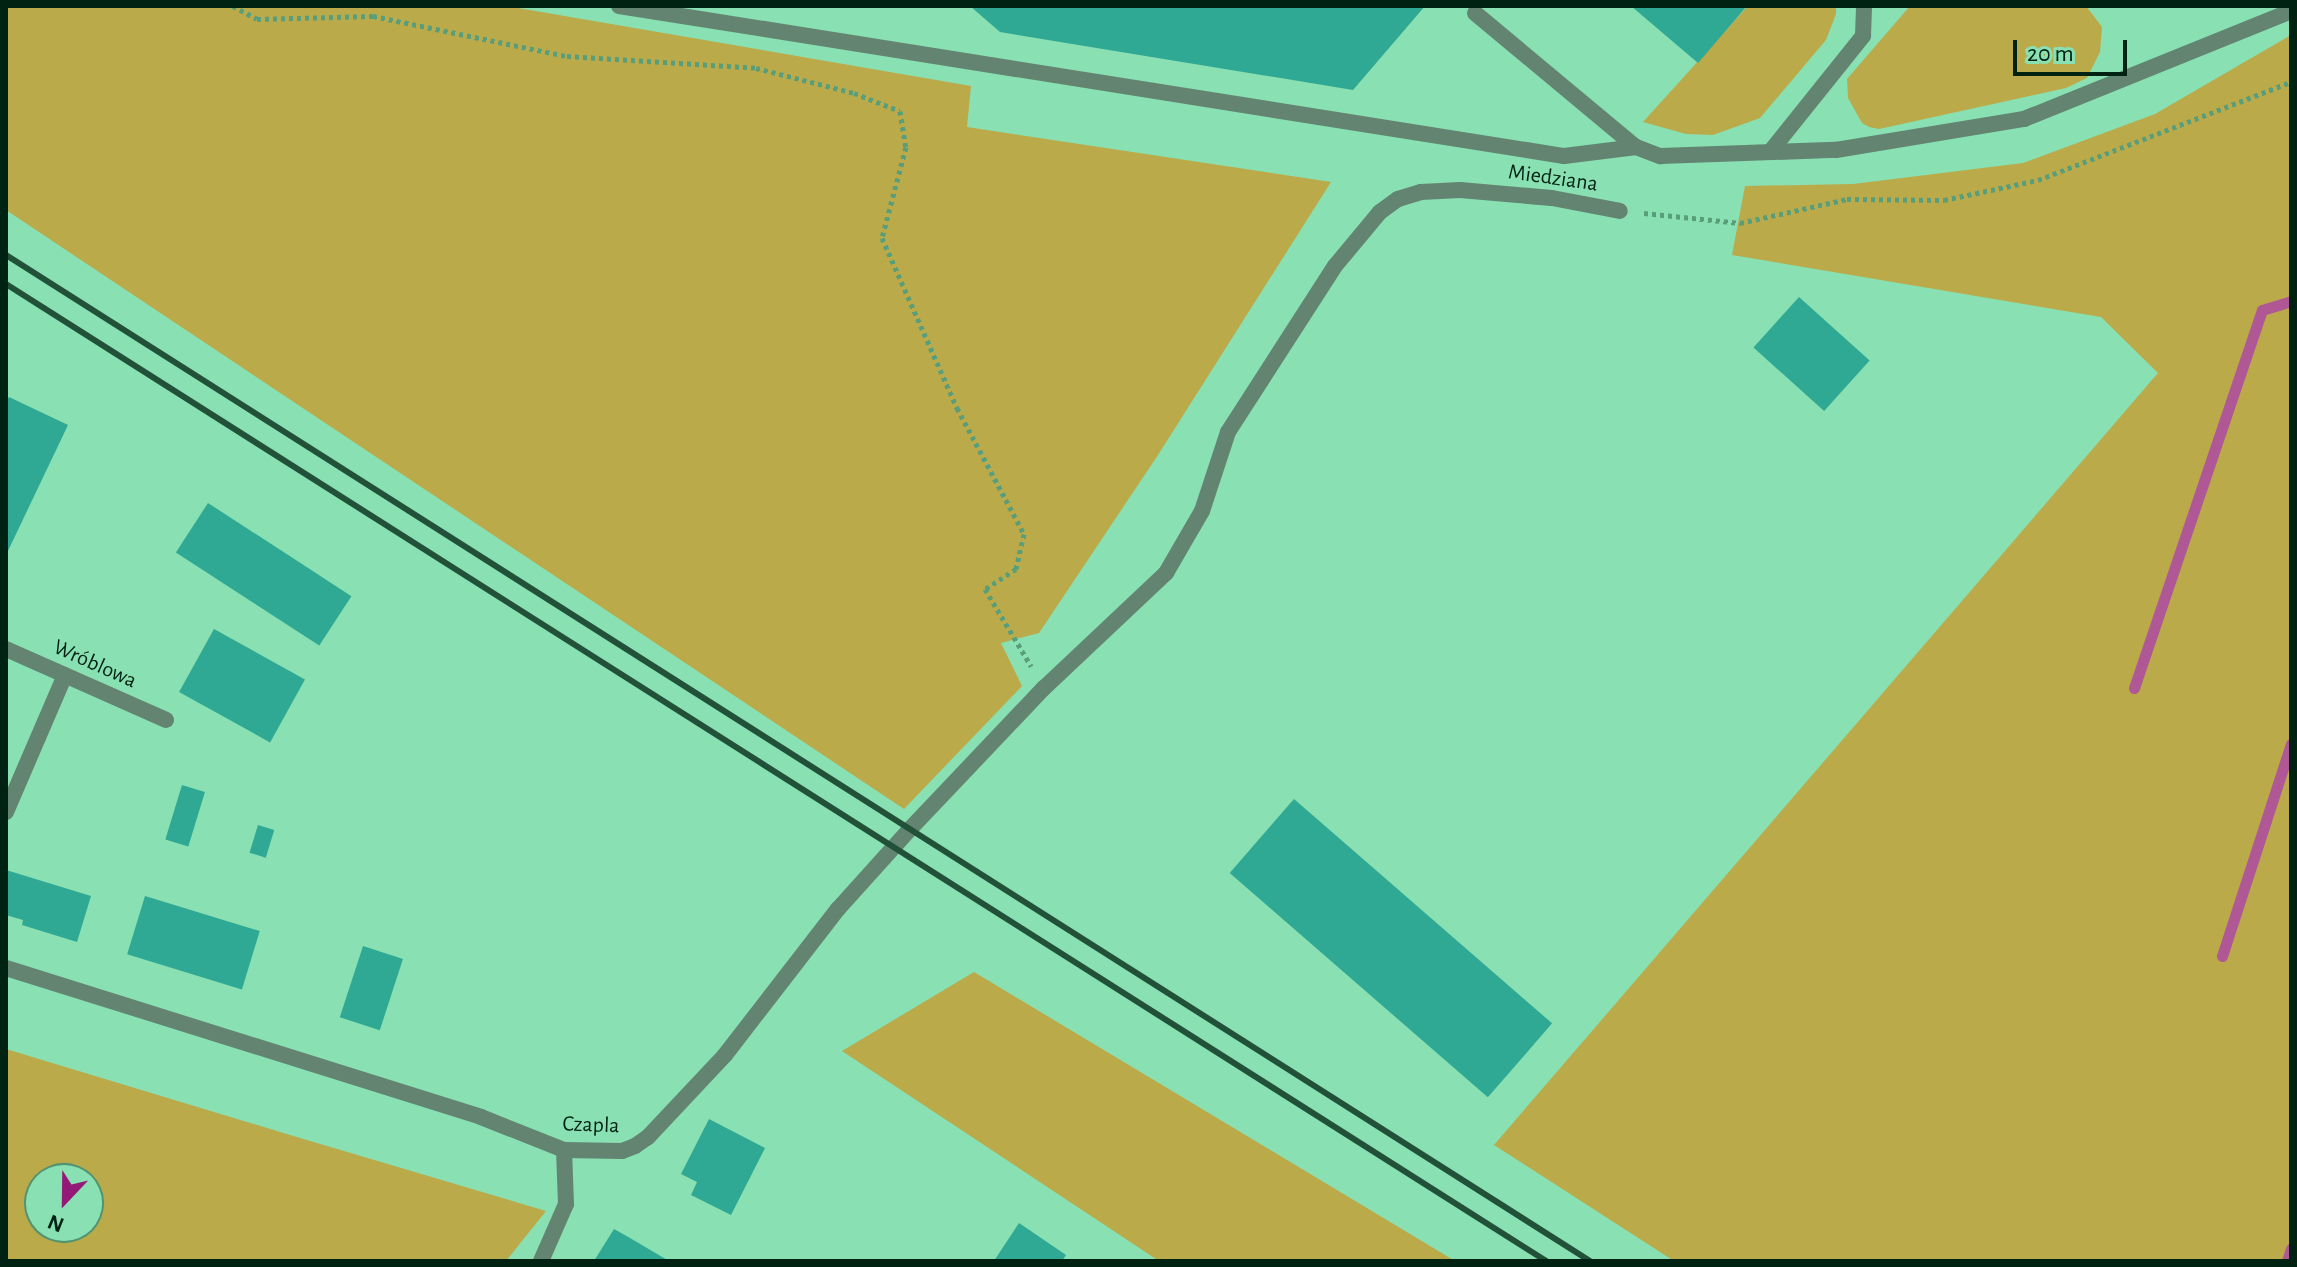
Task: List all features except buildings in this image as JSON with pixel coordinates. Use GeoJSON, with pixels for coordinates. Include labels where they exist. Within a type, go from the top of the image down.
{"type":"FeatureCollection","features":[{"type":"Feature","properties":{"kind":"street"},"geometry":{"type":"LineString","coordinates":[[619,6],[1564,156],[1636,147]]}},
{"type":"Feature","properties":{"kind":"street"},"geometry":{"type":"LineString","coordinates":[[1770,152],[1863,36],[1864,6]]}},
{"type":"Feature","properties":{"kind":"street"},"geometry":{"type":"LineString","coordinates":[[1475,13],[1636,147],[1660,156],[1836,150],[2024,119],[2291,11]]}},
{"type":"Feature","properties":{"kind":"street","name":"Miedziana"},"geometry":{"type":"LineString","coordinates":[[1044,688],[1166,573],[1202,511],[1228,432],[1335,266],[1380,212],[1398,199],[1421,192],[1460,190],[1552,198],[1620,211]]}},
{"type":"Feature","properties":{"kind":"street","name":"Wróblowa"},"geometry":{"type":"LineString","coordinates":[[6,649],[166,720]]}},
{"type":"Feature","properties":{"kind":"street"},"geometry":{"type":"LineString","coordinates":[[6,812],[65,675]]}},
{"type":"Feature","properties":{"kind":"street","name":"Czapla"},"geometry":{"type":"LineString","coordinates":[[6,968],[481,1117],[564,1150],[622,1151],[648,1137],[725,1055],[838,909],[1044,688]]}},
{"type":"Feature","properties":{"kind":"street"},"geometry":{"type":"LineString","coordinates":[[541,1261],[566,1204],[564,1150]]}},
{"type":"Feature","properties":{"kind":"path"},"geometry":{"type":"LineString","coordinates":[[233,6],[257,19],[373,16],[567,56],[756,68],[854,93],[900,111],[906,147],[882,238],[957,408],[1024,534],[1016,569],[985,589],[1044,688]]}},
{"type":"Feature","properties":{"kind":"path","name":"Miedziana"},"geometry":{"type":"LineString","coordinates":[[1620,211],[1740,223],[1847,199],[1944,200],[2038,180],[2291,82]]}},
{"type":"Feature","properties":{"kind":"shaded area"},"geometry":{"type":"Polygon","coordinates":[[[6,6],[507,6],[971,86],[967,127],[1331,182],[1158,455],[1039,633],[1001,643],[1022,686],[904,809],[6,210],[6,6]]]}},
{"type":"Feature","properties":{"kind":"shaded area"},"geometry":{"type":"Polygon","coordinates":[[[1748,6],[1836,6],[1836,14],[1826,40],[1760,118],[1713,135],[1686,134],[1643,122],[1748,6]]]}},
{"type":"Feature","properties":{"kind":"shaded area"},"geometry":{"type":"Polygon","coordinates":[[[1910,6],[2086,6],[2102,27],[2100,52],[2087,78],[2066,88],[1879,129],[1869,127],[1862,123],[1848,98],[1847,79],[1910,6]]]}},
{"type":"Feature","properties":{"kind":"shaded area"},"geometry":{"type":"Polygon","coordinates":[[[2291,35],[2291,1261],[1674,1261],[1494,1145],[2158,373],[2101,317],[1732,255],[1745,186],[1853,184],[2023,163],[2155,114],[2291,35]]]}},
{"type":"Feature","properties":{"kind":"shaded area"},"geometry":{"type":"Polygon","coordinates":[[[974,972],[1455,1261],[1159,1261],[842,1051],[974,972]]]}},
{"type":"Feature","properties":{"kind":"shaded area"},"geometry":{"type":"Polygon","coordinates":[[[6,1049],[546,1211],[506,1261],[6,1261],[6,1049]]]}},
{"type":"Feature","properties":{"kind":"waterway"},"geometry":{"type":"LineString","coordinates":[[2134,688],[2262,310],[2291,301]]}},
{"type":"Feature","properties":{"kind":"waterway"},"geometry":{"type":"LineString","coordinates":[[2222,956],[2291,744]]}},
{"type":"Feature","properties":{"kind":"waterway"},"geometry":{"type":"LineString","coordinates":[[2287,1261],[2291,1249]]}},
{"type":"Feature","properties":{"kind":"railway"},"geometry":{"type":"LineString","coordinates":[[6,255],[1590,1261]]}},
{"type":"Feature","properties":{"kind":"railway"},"geometry":{"type":"LineString","coordinates":[[6,284],[1546,1261]]}}]}
